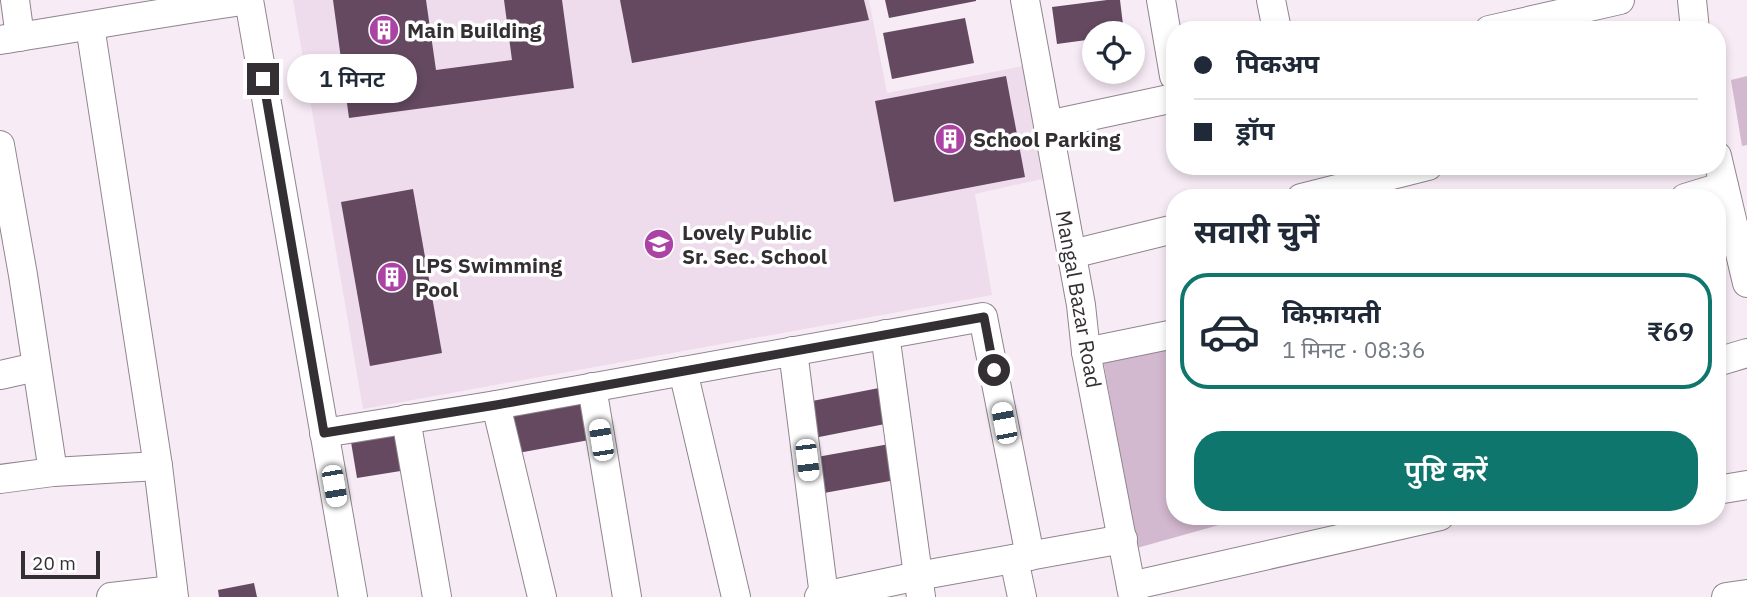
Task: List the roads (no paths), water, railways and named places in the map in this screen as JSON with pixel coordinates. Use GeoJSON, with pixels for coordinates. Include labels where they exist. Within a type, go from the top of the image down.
{"type":"FeatureCollection","features":[{"type":"Feature","properties":{"kind":"street"},"geometry":{"type":"LineString","coordinates":[[15,0],[10,39],[105,15],[249,0],[353,597]]}},
{"type":"Feature","properties":{"kind":"street","name":"Mangal Bazar Road"},"geometry":{"type":"LineString","coordinates":[[1025,0],[1072,254],[1086,352],[1132,591]]}},
{"type":"Feature","properties":{"kind":"street"},"geometry":{"type":"LineString","coordinates":[[1161,0],[1166,29]]}},
{"type":"Feature","properties":{"kind":"street"},"geometry":{"type":"LineString","coordinates":[[1271,0],[1275,21]]}},
{"type":"Feature","properties":{"kind":"street"},"geometry":{"type":"LineString","coordinates":[[1528,21],[1620,0]]}},
{"type":"Feature","properties":{"kind":"street"},"geometry":{"type":"LineString","coordinates":[[1692,0],[1694,21]]}},
{"type":"Feature","properties":{"kind":"street"},"geometry":{"type":"LineString","coordinates":[[105,15],[174,593],[111,597]]}},
{"type":"Feature","properties":{"kind":"street"},"geometry":{"type":"LineString","coordinates":[[1048,125],[1166,100]]}},
{"type":"Feature","properties":{"kind":"street"},"geometry":{"type":"LineString","coordinates":[[0,145],[11,277],[36,367],[53,472]]}},
{"type":"Feature","properties":{"kind":"street"},"geometry":{"type":"LineString","coordinates":[[1337,189],[1392,175]]}},
{"type":"Feature","properties":{"kind":"street"},"geometry":{"type":"LineString","coordinates":[[1721,175],[1725,189]]}},
{"type":"Feature","properties":{"kind":"street"},"geometry":{"type":"LineString","coordinates":[[1714,189],[1724,186]]}},
{"type":"Feature","properties":{"kind":"street"},"geometry":{"type":"LineString","coordinates":[[1726,192],[1742,241],[1747,284]]}},
{"type":"Feature","properties":{"kind":"street"},"geometry":{"type":"LineString","coordinates":[[1072,254],[1166,231]]}},
{"type":"Feature","properties":{"kind":"street"},"geometry":{"type":"LineString","coordinates":[[324,433],[496,405],[984,317],[1022,557],[1022,597]]}},
{"type":"Feature","properties":{"kind":"street"},"geometry":{"type":"LineString","coordinates":[[884,334],[919,587]]}},
{"type":"Feature","properties":{"kind":"street"},"geometry":{"type":"LineString","coordinates":[[1086,352],[1166,336]]}},
{"type":"Feature","properties":{"kind":"street"},"geometry":{"type":"LineString","coordinates":[[793,351],[821,596],[919,587],[1022,557],[1123,539]]}},
{"type":"Feature","properties":{"kind":"street"},"geometry":{"type":"LineString","coordinates":[[1726,359],[1747,353]]}},
{"type":"Feature","properties":{"kind":"street"},"geometry":{"type":"LineString","coordinates":[[0,375],[36,367]]}},
{"type":"Feature","properties":{"kind":"street"},"geometry":{"type":"LineString","coordinates":[[683,371],[736,597]]}},
{"type":"Feature","properties":{"kind":"street"},"geometry":{"type":"LineString","coordinates":[[592,387],[627,597]]}},
{"type":"Feature","properties":{"kind":"street"},"geometry":{"type":"LineString","coordinates":[[496,405],[542,597]]}},
{"type":"Feature","properties":{"kind":"street"},"geometry":{"type":"LineString","coordinates":[[406,419],[437,597]]}},
{"type":"Feature","properties":{"kind":"street"},"geometry":{"type":"LineString","coordinates":[[0,479],[53,472],[158,466]]}},
{"type":"Feature","properties":{"kind":"street"},"geometry":{"type":"LineString","coordinates":[[1726,488],[1747,485]]}},
{"type":"Feature","properties":{"kind":"street"},"geometry":{"type":"LineString","coordinates":[[1132,591],[1403,525]]}},
{"type":"Feature","properties":{"kind":"street"},"geometry":{"type":"LineString","coordinates":[[1726,597],[1747,594]]}},
{"type":"Feature","properties":{"kind":"place","name":"Main Building"},"geometry":{"type":"Point","coordinates":[384,30]}},
{"type":"Feature","properties":{"kind":"place","name":"School Parking"},"geometry":{"type":"Point","coordinates":[950,139]}},
{"type":"Feature","properties":{"kind":"place","name":"Lovely Public Sr. Sec. School"},"geometry":{"type":"Point","coordinates":[659,244]}},
{"type":"Feature","properties":{"kind":"place","name":"LPS Swimming Pool"},"geometry":{"type":"Point","coordinates":[392,277]}}]}
